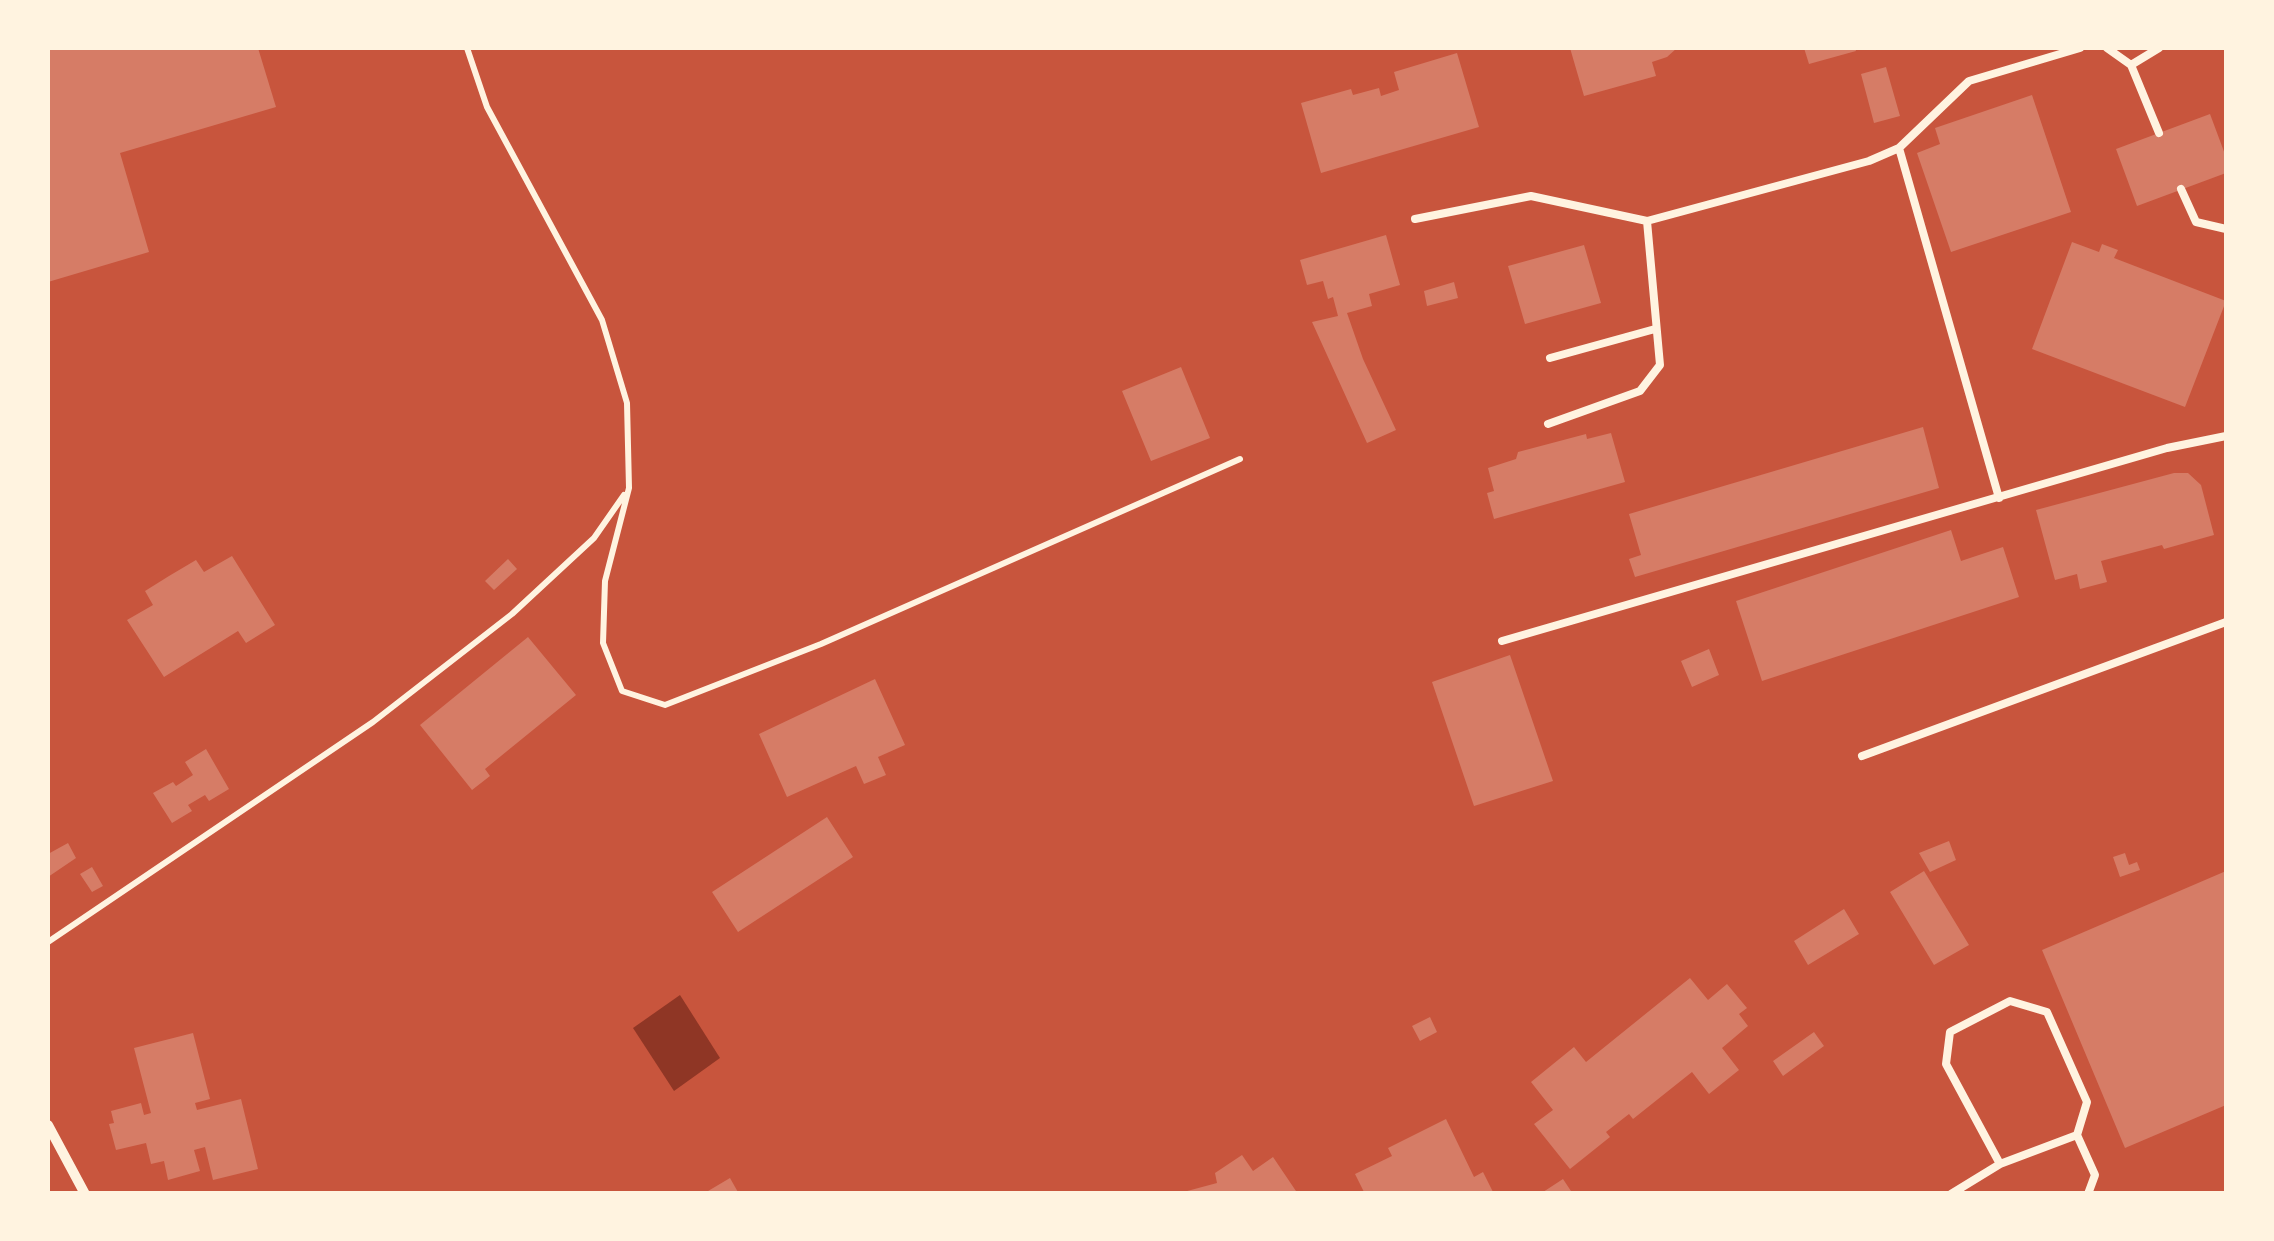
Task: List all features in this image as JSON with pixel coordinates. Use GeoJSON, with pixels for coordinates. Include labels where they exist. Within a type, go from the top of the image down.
{"type":"FeatureCollection","features":[{"type":"Feature","properties":{"kind":"street"},"geometry":{"type":"LineString","coordinates":[[48,1125],[84,1194]]}},
{"type":"Feature","properties":{"kind":"lane"},"geometry":{"type":"LineString","coordinates":[[1415,218],[1531,196],[1647,221],[1869,162],[1899,148],[1968,82],[2080,48]]}},
{"type":"Feature","properties":{"kind":"lane"},"geometry":{"type":"LineString","coordinates":[[2108,48],[2131,64],[2158,133]]}},
{"type":"Feature","properties":{"kind":"lane"},"geometry":{"type":"LineString","coordinates":[[2131,64],[2158,48]]}},
{"type":"Feature","properties":{"kind":"lane"},"geometry":{"type":"LineString","coordinates":[[1899,148],[1998,498]]}},
{"type":"Feature","properties":{"kind":"lane"},"geometry":{"type":"LineString","coordinates":[[2181,189],[2196,222],[2226,229]]}},
{"type":"Feature","properties":{"kind":"lane"},"geometry":{"type":"LineString","coordinates":[[1548,424],[1640,391],[1660,364],[1647,221]]}},
{"type":"Feature","properties":{"kind":"lane"},"geometry":{"type":"LineString","coordinates":[[1550,358],[1655,329]]}},
{"type":"Feature","properties":{"kind":"lane"},"geometry":{"type":"LineString","coordinates":[[1502,641],[2167,448],[2226,436]]}},
{"type":"Feature","properties":{"kind":"lane"},"geometry":{"type":"LineString","coordinates":[[1862,756],[2226,622]]}},
{"type":"Feature","properties":{"kind":"lane"},"geometry":{"type":"LineString","coordinates":[[2000,1164],[1946,1064],[1950,1032],[2010,1001],[2047,1012],[2087,1102],[2077,1135],[2095,1175],[2088,1194]]}},
{"type":"Feature","properties":{"kind":"lane"},"geometry":{"type":"LineString","coordinates":[[1952,1194],[2000,1164],[2077,1135]]}},
{"type":"Feature","properties":{"kind":"path"},"geometry":{"type":"LineString","coordinates":[[466,48],[487,106],[602,320],[626,404],[629,488],[605,581],[603,642],[622,691],[664,705],[821,644],[1240,459]]}},
{"type":"Feature","properties":{"kind":"path"},"geometry":{"type":"LineString","coordinates":[[48,942],[372,722],[512,614],[594,538],[629,488]]}},
{"type":"Feature","properties":{"kind":"shaded area"},"geometry":{"type":"Polygon","coordinates":[[[680,995],[720,1058],[674,1091],[633,1028],[680,995]]]}},
{"type":"Feature","properties":{"kind":"building"},"geometry":{"type":"Polygon","coordinates":[[[48,48],[258,48],[276,107],[120,153],[149,252],[48,282],[48,48]]]}},
{"type":"Feature","properties":{"kind":"building"},"geometry":{"type":"Polygon","coordinates":[[[1570,48],[1677,48],[1652,62],[1656,76],[1584,96],[1570,48]]]}},
{"type":"Feature","properties":{"kind":"building"},"geometry":{"type":"Polygon","coordinates":[[[1804,48],[1855,48],[1856,51],[1809,64],[1804,48]]]}},
{"type":"Feature","properties":{"kind":"building"},"geometry":{"type":"Polygon","coordinates":[[[1457,53],[1479,127],[1321,173],[1301,103],[1351,89],[1353,95],[1379,88],[1381,96],[1399,90],[1394,72],[1457,53]]]}},
{"type":"Feature","properties":{"kind":"building"},"geometry":{"type":"Polygon","coordinates":[[[1886,67],[1900,116],[1874,123],[1861,74],[1886,67]]]}},
{"type":"Feature","properties":{"kind":"building"},"geometry":{"type":"Polygon","coordinates":[[[2032,95],[2071,212],[1951,252],[1917,153],[1940,144],[1935,128],[2032,95]]]}},
{"type":"Feature","properties":{"kind":"building"},"geometry":{"type":"Polygon","coordinates":[[[2210,114],[2226,157],[2226,173],[2137,206],[2116,149],[2210,114]]]}},
{"type":"Feature","properties":{"kind":"building"},"geometry":{"type":"Polygon","coordinates":[[[1386,235],[1400,285],[1369,294],[1372,306],[1347,313],[1363,359],[1396,430],[1367,443],[1312,322],[1338,316],[1333,297],[1328,299],[1323,281],[1307,285],[1300,260],[1386,235]]]}},
{"type":"Feature","properties":{"kind":"building"},"geometry":{"type":"Polygon","coordinates":[[[2072,242],[2099,252],[2102,244],[2118,250],[2114,258],[2226,301],[2185,407],[2032,349],[2072,242]]]}},
{"type":"Feature","properties":{"kind":"building"},"geometry":{"type":"Polygon","coordinates":[[[1584,245],[1601,303],[1525,324],[1508,266],[1584,245]]]}},
{"type":"Feature","properties":{"kind":"building"},"geometry":{"type":"Polygon","coordinates":[[[1454,282],[1458,298],[1427,306],[1424,291],[1454,282]]]}},
{"type":"Feature","properties":{"kind":"building"},"geometry":{"type":"Polygon","coordinates":[[[1181,367],[1210,438],[1151,461],[1122,391],[1181,367]]]}},
{"type":"Feature","properties":{"kind":"building"},"geometry":{"type":"Polygon","coordinates":[[[1923,427],[1939,488],[1635,577],[1629,559],[1641,555],[1629,514],[1923,427]]]}},
{"type":"Feature","properties":{"kind":"building"},"geometry":{"type":"Polygon","coordinates":[[[1611,433],[1625,482],[1494,519],[1487,493],[1494,491],[1488,468],[1516,459],[1518,452],[1586,434],[1587,439],[1611,433]]]}},
{"type":"Feature","properties":{"kind":"building"},"geometry":{"type":"Polygon","coordinates":[[[2174,473],[2188,473],[2201,485],[2214,535],[2101,561],[2107,582],[2080,589],[2077,574],[2055,580],[2036,510],[2174,473]]]}},
{"type":"Feature","properties":{"kind":"building"},"geometry":{"type":"Polygon","coordinates":[[[1951,530],[1961,561],[2003,547],[2019,597],[1762,681],[1736,601],[1951,530]]]}},
{"type":"Feature","properties":{"kind":"building"},"geometry":{"type":"Polygon","coordinates":[[[232,556],[275,625],[246,643],[238,631],[164,677],[127,620],[153,605],[145,591],[169,576],[196,560],[204,572],[232,556]]]}},
{"type":"Feature","properties":{"kind":"building"},"geometry":{"type":"Polygon","coordinates":[[[508,559],[517,569],[494,590],[485,581],[508,559]]]}},
{"type":"Feature","properties":{"kind":"building"},"geometry":{"type":"Polygon","coordinates":[[[528,637],[576,695],[485,769],[490,776],[472,790],[420,725],[528,637]]]}},
{"type":"Feature","properties":{"kind":"building"},"geometry":{"type":"Polygon","coordinates":[[[1709,649],[1719,675],[1692,687],[1681,661],[1709,649]]]}},
{"type":"Feature","properties":{"kind":"building"},"geometry":{"type":"Polygon","coordinates":[[[1510,655],[1553,781],[1474,806],[1432,682],[1510,655]]]}},
{"type":"Feature","properties":{"kind":"building"},"geometry":{"type":"Polygon","coordinates":[[[875,679],[905,745],[878,757],[886,775],[864,784],[856,766],[787,797],[759,734],[875,679]]]}},
{"type":"Feature","properties":{"kind":"building"},"geometry":{"type":"Polygon","coordinates":[[[206,749],[229,789],[209,801],[205,795],[188,805],[192,811],[172,823],[153,793],[173,782],[176,786],[193,775],[185,762],[206,749]]]}},
{"type":"Feature","properties":{"kind":"building"},"geometry":{"type":"Polygon","coordinates":[[[827,817],[853,857],[738,932],[712,892],[827,817]]]}},
{"type":"Feature","properties":{"kind":"building"},"geometry":{"type":"Polygon","coordinates":[[[1949,841],[1956,860],[1930,872],[1919,853],[1949,841]]]}},
{"type":"Feature","properties":{"kind":"building"},"geometry":{"type":"Polygon","coordinates":[[[68,843],[76,858],[48,877],[48,854],[68,843]]]}},
{"type":"Feature","properties":{"kind":"building"},"geometry":{"type":"Polygon","coordinates":[[[2125,853],[2129,865],[2137,862],[2140,870],[2120,877],[2113,857],[2125,853]]]}},
{"type":"Feature","properties":{"kind":"building"},"geometry":{"type":"Polygon","coordinates":[[[92,867],[103,886],[92,892],[80,874],[92,867]]]}},
{"type":"Feature","properties":{"kind":"building"},"geometry":{"type":"Polygon","coordinates":[[[1924,871],[1969,945],[1934,965],[1890,892],[1924,871]]]}},
{"type":"Feature","properties":{"kind":"building"},"geometry":{"type":"Polygon","coordinates":[[[2226,871],[2226,1105],[2125,1148],[2042,950],[2226,871]]]}},
{"type":"Feature","properties":{"kind":"building"},"geometry":{"type":"Polygon","coordinates":[[[1844,909],[1859,934],[1808,965],[1794,941],[1844,909]]]}},
{"type":"Feature","properties":{"kind":"building"},"geometry":{"type":"Polygon","coordinates":[[[1690,978],[1708,1000],[1727,984],[1747,1008],[1739,1014],[1748,1026],[1722,1048],[1739,1070],[1709,1094],[1692,1072],[1633,1119],[1629,1114],[1606,1132],[1610,1137],[1570,1169],[1534,1124],[1553,1110],[1531,1082],[1574,1047],[1586,1062],[1690,978]]]}},
{"type":"Feature","properties":{"kind":"building"},"geometry":{"type":"Polygon","coordinates":[[[1430,1017],[1437,1032],[1420,1041],[1412,1026],[1430,1017]]]}},
{"type":"Feature","properties":{"kind":"building"},"geometry":{"type":"Polygon","coordinates":[[[1814,1032],[1824,1046],[1783,1076],[1773,1061],[1814,1032]]]}},
{"type":"Feature","properties":{"kind":"building"},"geometry":{"type":"Polygon","coordinates":[[[193,1033],[210,1099],[195,1103],[197,1110],[241,1099],[258,1169],[213,1180],[205,1147],[194,1150],[200,1171],[168,1180],[164,1161],[151,1164],[146,1143],[116,1150],[109,1124],[114,1123],[111,1111],[141,1103],[144,1115],[151,1113],[134,1048],[193,1033]]]}},
{"type":"Feature","properties":{"kind":"building"},"geometry":{"type":"Polygon","coordinates":[[[1446,1119],[1474,1177],[1483,1172],[1494,1194],[1365,1194],[1355,1174],[1392,1156],[1388,1148],[1446,1119]]]}},
{"type":"Feature","properties":{"kind":"building"},"geometry":{"type":"Polygon","coordinates":[[[1242,1155],[1253,1171],[1273,1157],[1298,1194],[1176,1194],[1217,1183],[1215,1173],[1242,1155]]]}},
{"type":"Feature","properties":{"kind":"building"},"geometry":{"type":"Polygon","coordinates":[[[730,1178],[739,1194],[703,1194],[730,1178]]]}},
{"type":"Feature","properties":{"kind":"building"},"geometry":{"type":"Polygon","coordinates":[[[1563,1179],[1573,1194],[1540,1194],[1563,1179]]]}}]}
